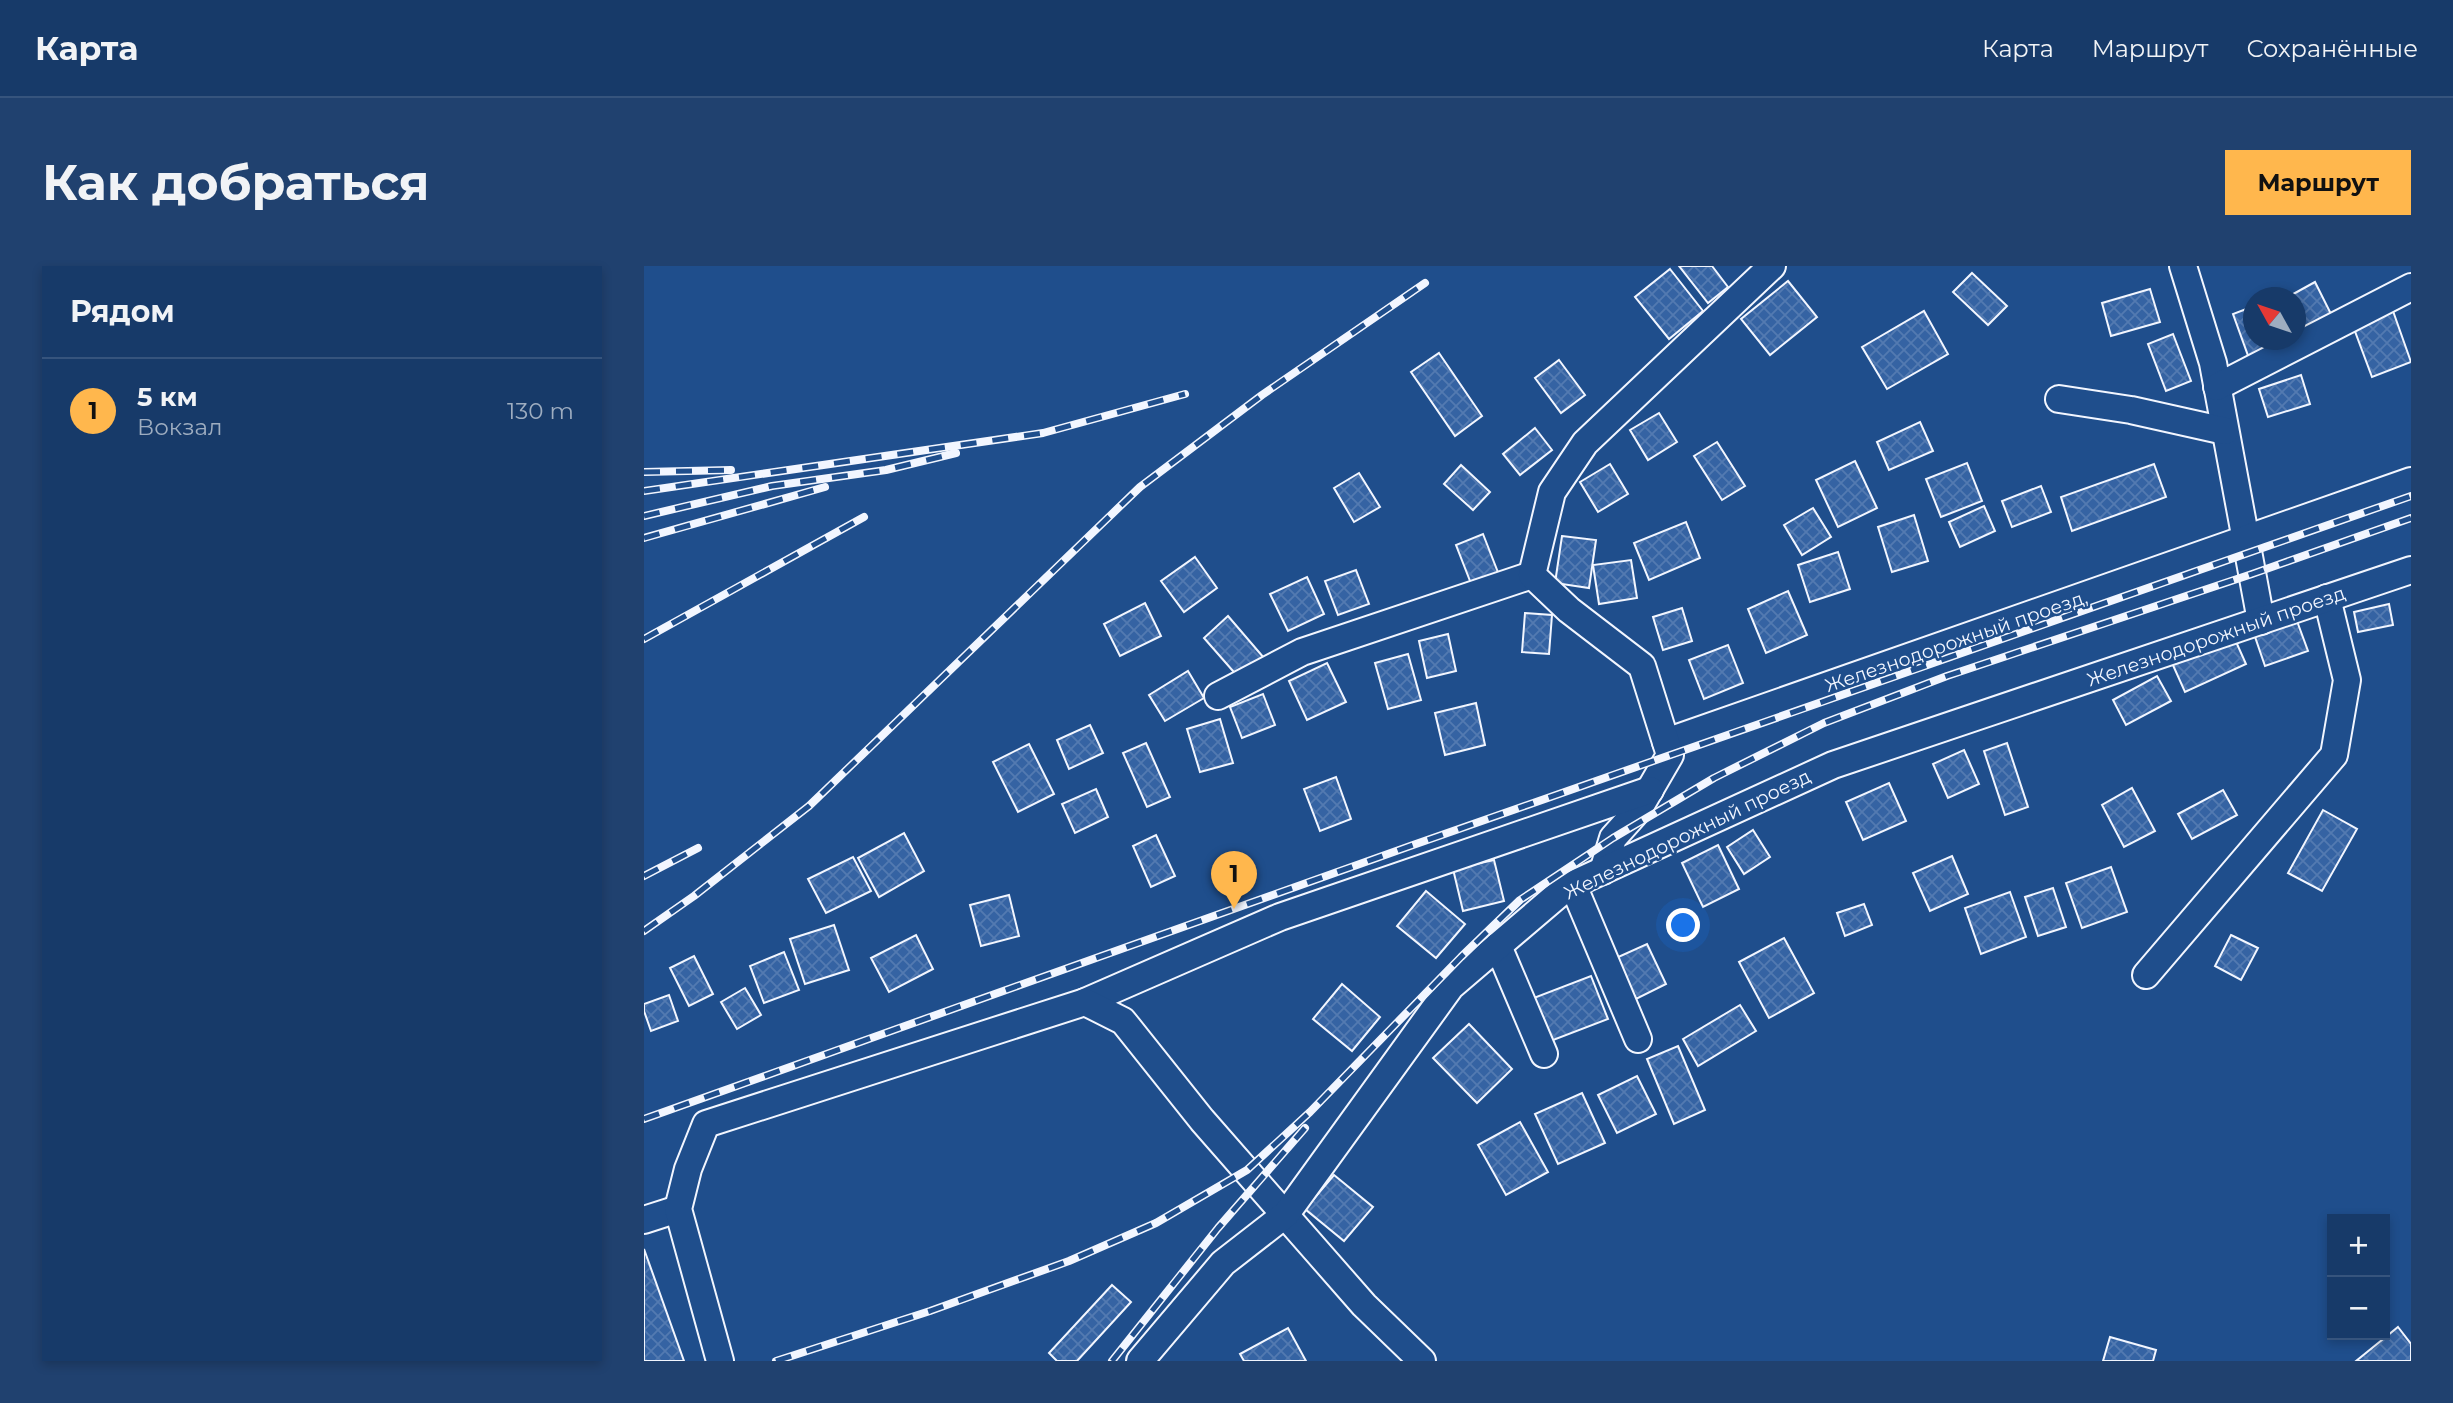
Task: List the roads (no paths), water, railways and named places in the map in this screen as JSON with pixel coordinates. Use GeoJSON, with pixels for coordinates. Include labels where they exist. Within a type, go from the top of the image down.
{"type":"FeatureCollection","features":[{"type":"Feature","properties":{"kind":"street"},"geometry":{"type":"LineString","coordinates":[[1532,575],[1552,492],[1585,443],[1772,266]]}},
{"type":"Feature","properties":{"kind":"street"},"geometry":{"type":"LineString","coordinates":[[2183,266],[2213,363],[2261,621]]}},
{"type":"Feature","properties":{"kind":"street"},"geometry":{"type":"LineString","coordinates":[[2217,387],[2411,287]]}},
{"type":"Feature","properties":{"kind":"street"},"geometry":{"type":"LineString","coordinates":[[2059,399],[2132,410],[2225,431]]}},
{"type":"Feature","properties":{"kind":"street","name":"Железнодорожный проезд,"},"geometry":{"type":"LineString","coordinates":[[1666,742],[2411,481]]}},
{"type":"Feature","properties":{"kind":"street","name":"Железнодорожный проезд"},"geometry":{"type":"LineString","coordinates":[[1140,1361],[1223,1263],[1286,1214],[1451,986],[1567,887],[1833,765],[2411,570]]}},
{"type":"Feature","properties":{"kind":"street"},"geometry":{"type":"LineString","coordinates":[[1218,696],[1301,652],[1532,575]]}},
{"type":"Feature","properties":{"kind":"street"},"geometry":{"type":"LineString","coordinates":[[1532,575],[1569,610],[1642,666],[1670,755],[1638,810],[1613,838],[1602,871]]}},
{"type":"Feature","properties":{"kind":"street"},"geometry":{"type":"LineString","coordinates":[[2146,975],[2334,755],[2347,680],[2327,598]]}},
{"type":"Feature","properties":{"kind":"street"},"geometry":{"type":"LineString","coordinates":[[720,1361],[677,1209],[688,1169],[706,1124],[1085,1002],[1280,917],[1650,790]]}},
{"type":"Feature","properties":{"kind":"street"},"geometry":{"type":"LineString","coordinates":[[1573,885],[1638,1039]]}},
{"type":"Feature","properties":{"kind":"street"},"geometry":{"type":"LineString","coordinates":[[1498,946],[1544,1054]]}},
{"type":"Feature","properties":{"kind":"street"},"geometry":{"type":"LineString","coordinates":[[1085,1002],[1123,1021],[1202,1120],[1364,1305],[1422,1361]]}},
{"type":"Feature","properties":{"kind":"street"},"geometry":{"type":"LineString","coordinates":[[644,1220],[677,1209]]}},
{"type":"Feature","properties":{"kind":"railway"},"geometry":{"type":"LineString","coordinates":[[644,931],[694,896],[809,806],[1140,487],[1262,395],[1425,283]]}},
{"type":"Feature","properties":{"kind":"railway"},"geometry":{"type":"LineString","coordinates":[[644,491],[1043,433],[1185,394]]}},
{"type":"Feature","properties":{"kind":"railway"},"geometry":{"type":"LineString","coordinates":[[644,516],[772,486],[886,470],[956,453]]}},
{"type":"Feature","properties":{"kind":"railway"},"geometry":{"type":"LineString","coordinates":[[644,472],[731,470]]}},
{"type":"Feature","properties":{"kind":"railway"},"geometry":{"type":"LineString","coordinates":[[644,538],[825,487]]}},
{"type":"Feature","properties":{"kind":"railway"},"geometry":{"type":"LineString","coordinates":[[644,1119],[1413,845],[2411,496]]}},
{"type":"Feature","properties":{"kind":"railway"},"geometry":{"type":"LineString","coordinates":[[644,639],[864,517]]}},
{"type":"Feature","properties":{"kind":"railway"},"geometry":{"type":"LineString","coordinates":[[776,1361],[930,1311],[1069,1261],[1156,1223],[1247,1170],[1310,1112],[1520,900],[1613,838],[1714,778],[1824,723],[1947,676],[2411,518]]}},
{"type":"Feature","properties":{"kind":"railway"},"geometry":{"type":"LineString","coordinates":[[644,876],[698,848]]}},
{"type":"Feature","properties":{"kind":"railway"},"geometry":{"type":"LineString","coordinates":[[1112,1361],[1218,1228],[1305,1128]]}},
{"type":"Feature","properties":{"kind":"place","name":"5 км"},"geometry":{"type":"Point","coordinates":[1234,909]}}]}
